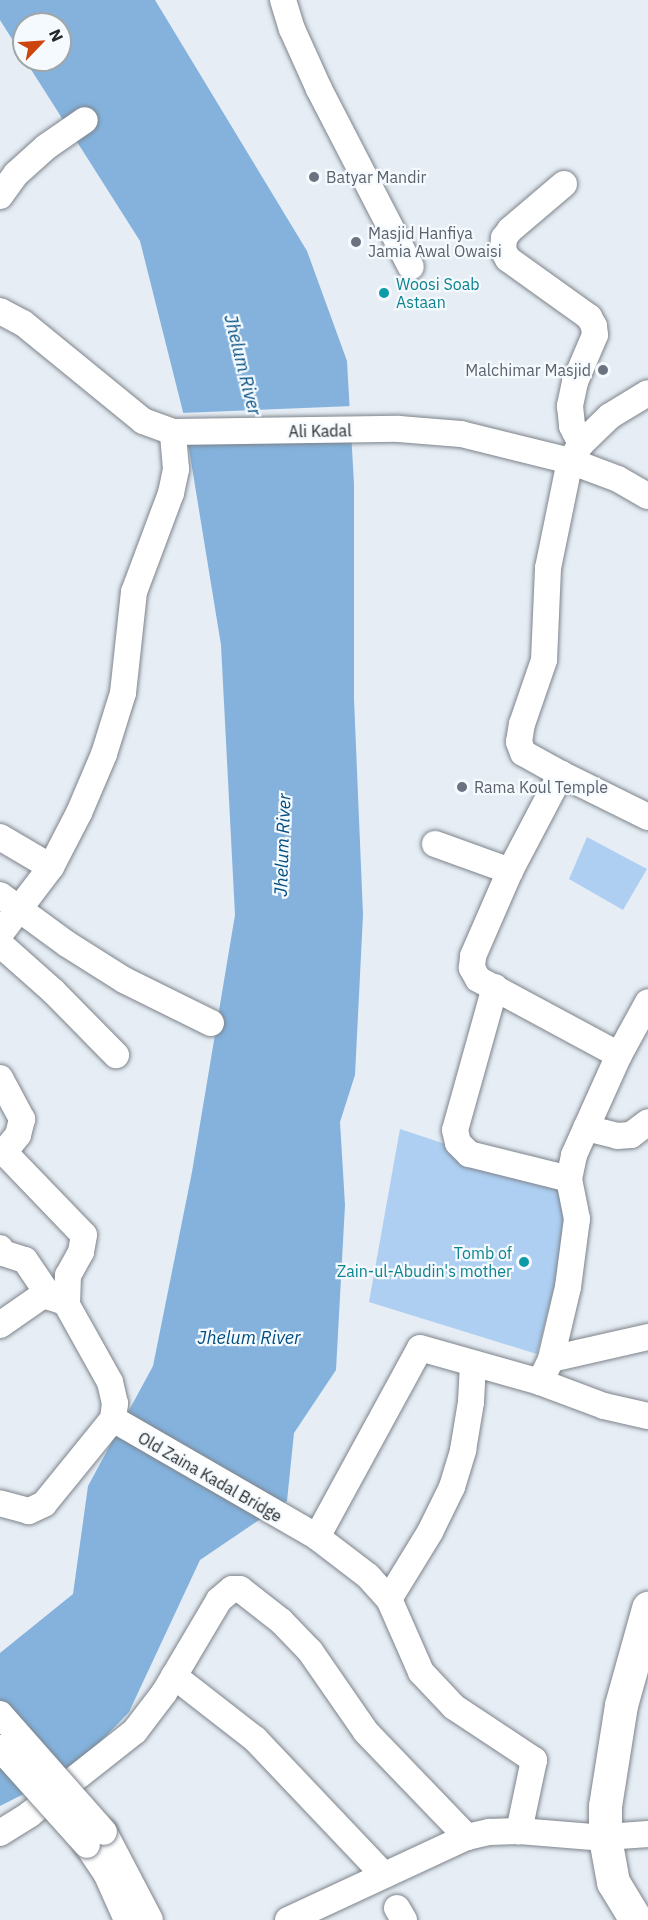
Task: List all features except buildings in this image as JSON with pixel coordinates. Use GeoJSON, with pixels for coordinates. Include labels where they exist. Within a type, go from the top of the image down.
{"type":"FeatureCollection","features":[{"type":"Feature","properties":{"kind":"main road"},"geometry":{"type":"LineString","coordinates":[[633,1835],[607,1778],[621,1705],[648,1608]]}},
{"type":"Feature","properties":{"kind":"main road"},"geometry":{"type":"LineString","coordinates":[[642,1911],[613,1882],[633,1835],[621,1794],[634,1727],[648,1681]]}},
{"type":"Feature","properties":{"kind":"street"},"geometry":{"type":"LineString","coordinates":[[284,0],[292,29],[319,89],[411,267]]}},
{"type":"Feature","properties":{"kind":"street"},"geometry":{"type":"LineString","coordinates":[[0,196],[16,174],[46,147],[85,120]]}},
{"type":"Feature","properties":{"kind":"street"},"geometry":{"type":"LineString","coordinates":[[564,184],[510,230],[504,238],[503,249],[508,259],[589,317],[594,326],[595,335],[575,382],[570,406],[576,452],[548,568],[544,660],[522,724],[519,742],[523,753],[648,817]]}},
{"type":"Feature","properties":{"kind":"street","name":"Ali Kadal"},"geometry":{"type":"LineString","coordinates":[[0,311],[23,323],[143,421],[173,432],[399,429],[461,434],[576,452],[648,496]]}},
{"type":"Feature","properties":{"kind":"street"},"geometry":{"type":"LineString","coordinates":[[576,452],[610,416],[648,393]]}},
{"type":"Feature","properties":{"kind":"street"},"geometry":{"type":"LineString","coordinates":[[0,934],[11,902],[51,867],[79,813],[104,754],[123,693],[134,592],[171,493],[176,469],[173,432]]}},
{"type":"Feature","properties":{"kind":"street"},"geometry":{"type":"LineString","coordinates":[[561,774],[510,871],[473,956],[472,968],[478,979],[619,1055]]}},
{"type":"Feature","properties":{"kind":"street"},"geometry":{"type":"LineString","coordinates":[[0,837],[51,867]]}},
{"type":"Feature","properties":{"kind":"street"},"geometry":{"type":"LineString","coordinates":[[435,844],[510,871]]}},
{"type":"Feature","properties":{"kind":"street"},"geometry":{"type":"LineString","coordinates":[[11,902],[67,944],[124,980],[211,1023]]}},
{"type":"Feature","properties":{"kind":"street"},"geometry":{"type":"LineString","coordinates":[[0,944],[53,991],[116,1055]]}},
{"type":"Feature","properties":{"kind":"street"},"geometry":{"type":"LineString","coordinates":[[495,987],[455,1130],[458,1143],[469,1154],[569,1179]]}},
{"type":"Feature","properties":{"kind":"street"},"geometry":{"type":"LineString","coordinates":[[545,1371],[567,1287],[576,1219],[569,1179],[574,1155],[619,1055],[648,1002]]}},
{"type":"Feature","properties":{"kind":"street"},"geometry":{"type":"LineString","coordinates":[[0,1078],[22,1119],[18,1135],[2,1154],[84,1235],[81,1252],[57,1298],[0,1325]]}},
{"type":"Feature","properties":{"kind":"street"},"geometry":{"type":"LineString","coordinates":[[586,1128],[617,1136],[631,1135],[648,1122]]}},
{"type":"Feature","properties":{"kind":"street"},"geometry":{"type":"LineString","coordinates":[[0,1248],[3,1253],[25,1260],[74,1321],[110,1382],[114,1395],[116,1422],[44,1504],[28,1511],[0,1503]]}},
{"type":"Feature","properties":{"kind":"street"},"geometry":{"type":"LineString","coordinates":[[309,1533],[420,1348],[473,1364],[545,1371],[648,1337]]}},
{"type":"Feature","properties":{"kind":"street"},"geometry":{"type":"LineString","coordinates":[[389,1599],[430,1532],[452,1487],[463,1450],[471,1402],[473,1364]]}},
{"type":"Feature","properties":{"kind":"street"},"geometry":{"type":"LineString","coordinates":[[545,1371],[604,1406],[648,1416]]}},
{"type":"Feature","properties":{"kind":"street","name":"Old Zaina Kadal Bridge"},"geometry":{"type":"LineString","coordinates":[[116,1422],[309,1533],[368,1576],[389,1599],[422,1672],[454,1707],[534,1760],[519,1831]]}},
{"type":"Feature","properties":{"kind":"street"},"geometry":{"type":"LineString","coordinates":[[0,1833],[30,1814],[118,1746],[150,1715],[219,1600],[232,1589],[240,1589],[254,1598],[296,1635],[342,1693],[366,1732],[467,1837]]}},
{"type":"Feature","properties":{"kind":"street"},"geometry":{"type":"LineString","coordinates":[[174,1676],[255,1739],[384,1875]]}},
{"type":"Feature","properties":{"kind":"street"},"geometry":{"type":"LineString","coordinates":[[0,1714],[96,1838],[150,1920]]}},
{"type":"Feature","properties":{"kind":"street"},"geometry":{"type":"LineString","coordinates":[[0,1748],[96,1838],[106,1873],[127,1920]]}},
{"type":"Feature","properties":{"kind":"street"},"geometry":{"type":"LineString","coordinates":[[288,1920],[467,1837],[489,1832],[519,1831],[633,1835]]}},
{"type":"Feature","properties":{"kind":"shaded area"},"geometry":{"type":"Polygon","coordinates":[[[587,837],[647,869],[623,910],[569,879],[587,837]]]}},
{"type":"Feature","properties":{"kind":"shaded area"},"geometry":{"type":"Polygon","coordinates":[[[400,1129],[567,1184],[572,1219],[537,1354],[369,1302],[400,1129]]]}},
{"type":"Feature","properties":{"kind":"water","name":"Jhelum River"},"geometry":{"type":"Polygon","coordinates":[[[0,0],[155,0],[307,251],[347,361],[354,484],[354,699],[363,915],[355,1075],[340,1122],[345,1205],[336,1370],[294,1433],[287,1501],[200,1560],[129,1712],[75,1768],[0,1806],[0,1653],[73,1594],[88,1486],[153,1366],[192,1172],[235,915],[221,645],[183,412],[140,241],[33,72],[72,72],[72,12],[12,12],[12,39],[0,20],[0,0]]]}},
{"type":"Feature","properties":{"kind":"pier"},"geometry":{"type":"Polygon","coordinates":[[[353,406],[355,436],[185,443],[181,413],[353,406]]]}},
{"type":"Feature","properties":{"kind":"place","name":"Batyar Mandir"},"geometry":{"type":"Point","coordinates":[314,177]}},
{"type":"Feature","properties":{"kind":"place","name":"Masjid Hanfiya Jamia Awal Owaisi"},"geometry":{"type":"Point","coordinates":[356,242]}},
{"type":"Feature","properties":{"kind":"place","name":"Woosi Soab Astaan"},"geometry":{"type":"Point","coordinates":[384,293]}},
{"type":"Feature","properties":{"kind":"place","name":"Malchimar Masjid"},"geometry":{"type":"Point","coordinates":[603,370]}},
{"type":"Feature","properties":{"kind":"place","name":"Rama Koul Temple"},"geometry":{"type":"Point","coordinates":[462,787]}},
{"type":"Feature","properties":{"kind":"place","name":"Tomb of Zain-ul-Abudin's mother"},"geometry":{"type":"Point","coordinates":[524,1262]}}]}
